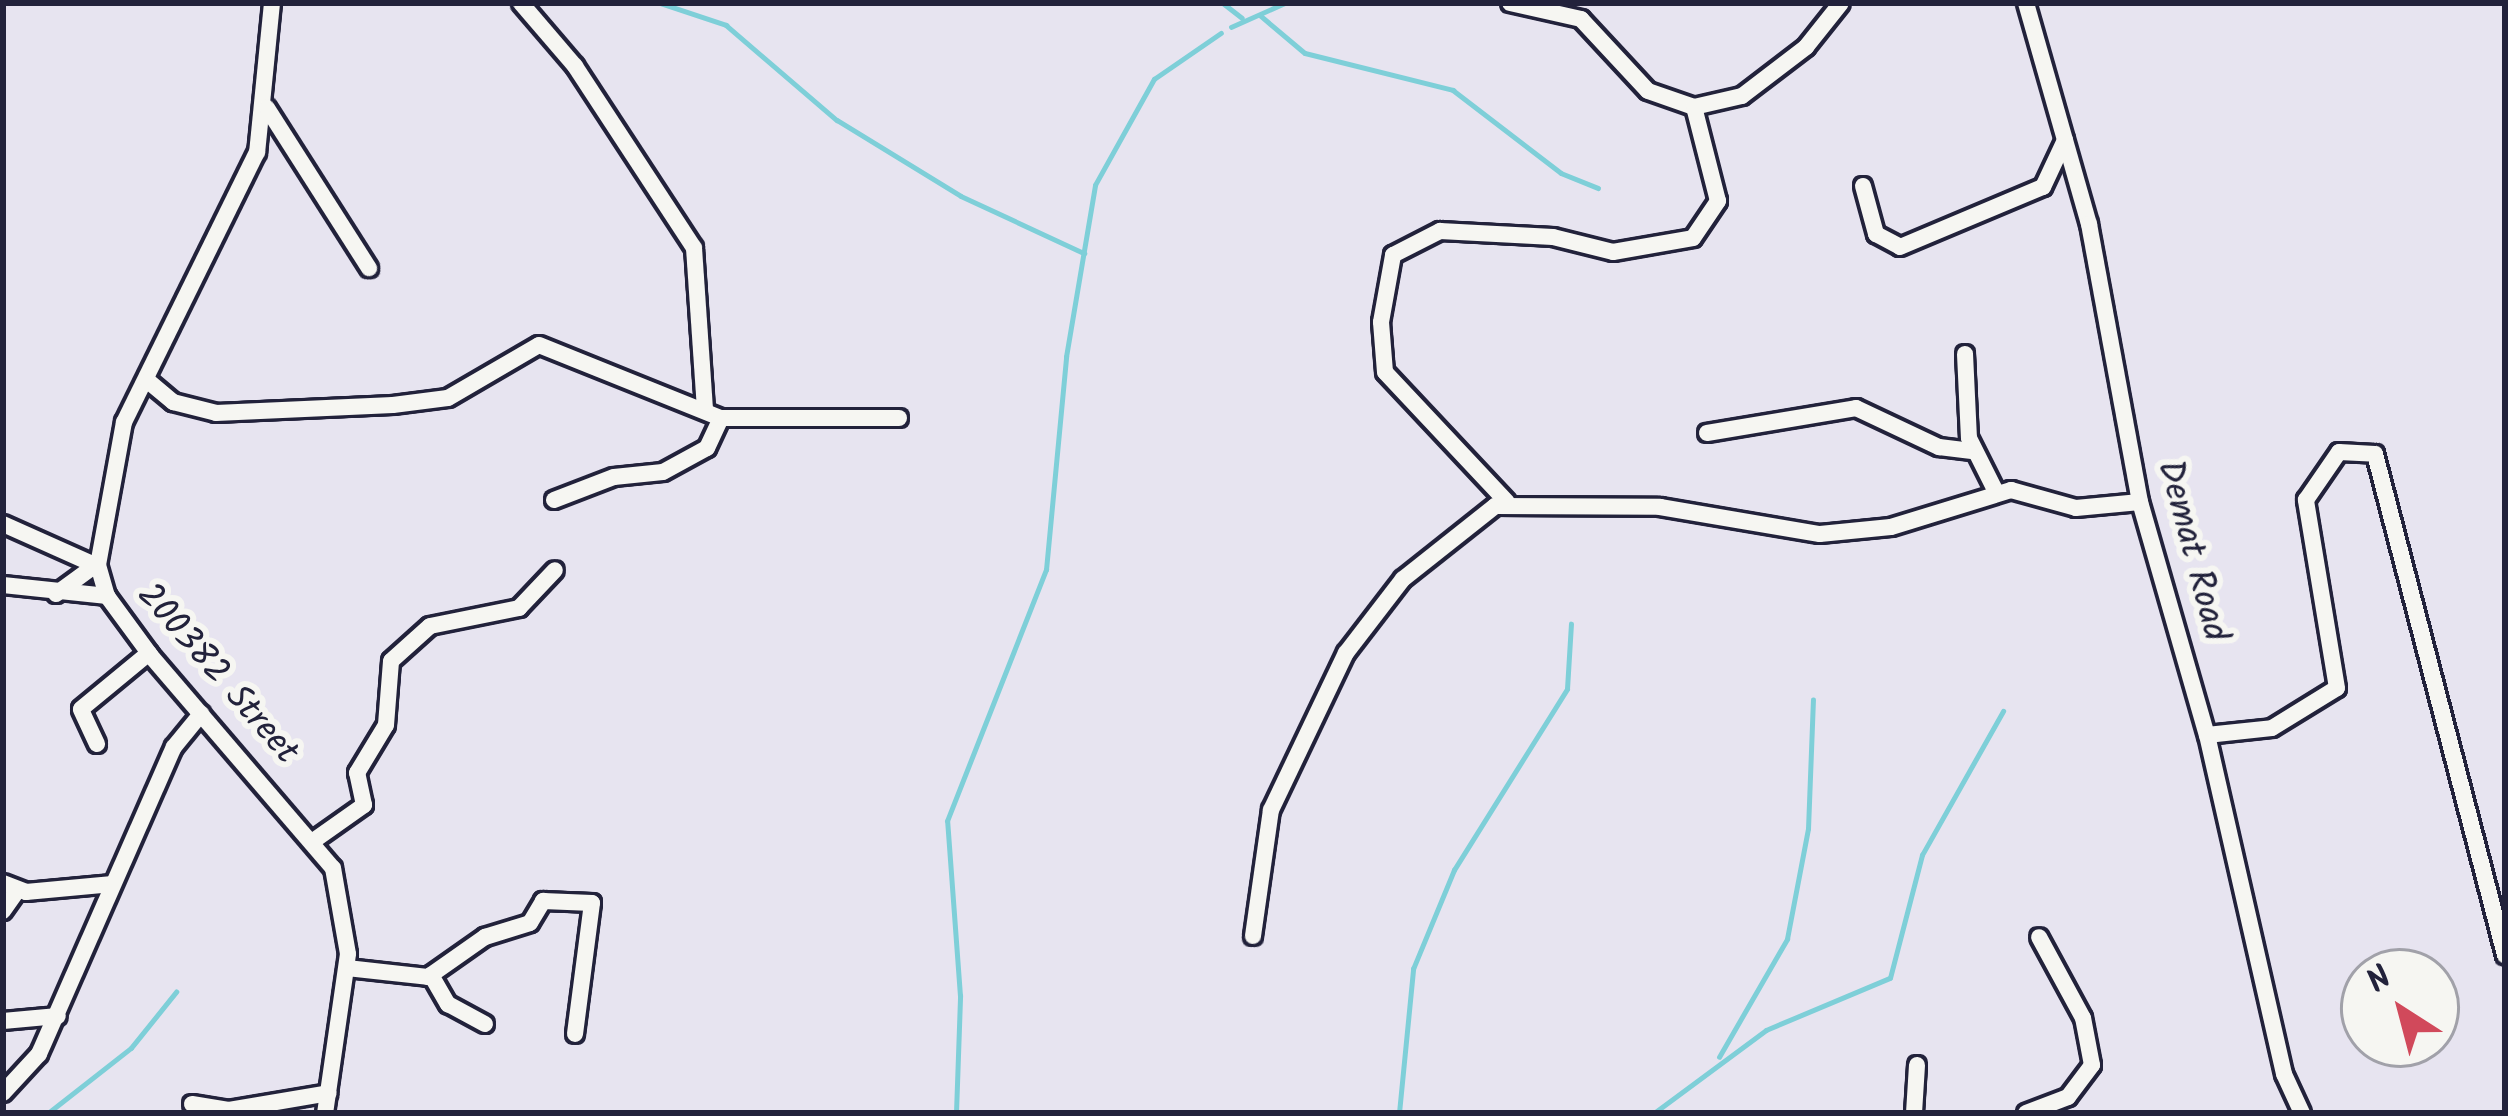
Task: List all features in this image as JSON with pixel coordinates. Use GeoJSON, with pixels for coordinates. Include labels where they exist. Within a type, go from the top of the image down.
{"type":"FeatureCollection","features":[{"type":"Feature","properties":{"kind":"street","name":"200382 Street"},"geometry":{"type":"LineString","coordinates":[[272,3],[267,108],[248,178],[118,441],[94,564],[106,596],[149,652],[316,839],[343,892],[347,968],[325,1113]]}},
{"type":"Feature","properties":{"kind":"street"},"geometry":{"type":"LineString","coordinates":[[521,3],[575,66],[694,248],[705,408]]}},
{"type":"Feature","properties":{"kind":"street"},"geometry":{"type":"LineString","coordinates":[[1510,3],[1581,20],[1648,91],[1694,106],[1732,103],[1806,47],[1841,3]]}},
{"type":"Feature","properties":{"kind":"street","name":"Demat Road"},"geometry":{"type":"LineString","coordinates":[[2026,3],[2065,140],[2140,502],[2207,735],[2284,1074],[2302,1113]]}},
{"type":"Feature","properties":{"kind":"street"},"geometry":{"type":"LineString","coordinates":[[1507,502],[1385,372],[1381,322],[1394,255],[1440,231],[1553,237],[1613,252],[1693,238],[1718,201],[1694,106]]}},
{"type":"Feature","properties":{"kind":"street"},"geometry":{"type":"LineString","coordinates":[[267,108],[369,268]]}},
{"type":"Feature","properties":{"kind":"street"},"geometry":{"type":"LineString","coordinates":[[1863,186],[1876,234],[1900,247],[2043,188],[2065,140]]}},
{"type":"Feature","properties":{"kind":"street"},"geometry":{"type":"LineString","coordinates":[[148,381],[173,402],[216,413],[393,406],[448,398],[539,345],[721,418],[899,418]]}},
{"type":"Feature","properties":{"kind":"street"},"geometry":{"type":"LineString","coordinates":[[1966,354],[1972,451],[1996,492]]}},
{"type":"Feature","properties":{"kind":"street"},"geometry":{"type":"LineString","coordinates":[[1707,433],[1856,408],[1939,447],[1972,451]]}},
{"type":"Feature","properties":{"kind":"street"},"geometry":{"type":"LineString","coordinates":[[554,500],[677,465],[707,448],[721,418]]}},
{"type":"Feature","properties":{"kind":"street"},"geometry":{"type":"LineString","coordinates":[[2207,735],[2272,728],[2337,688],[2306,500],[2338,452],[2362,448],[2387,474],[2505,955]]}},
{"type":"Feature","properties":{"kind":"street"},"geometry":{"type":"LineString","coordinates":[[1253,936],[1271,810],[1346,653],[1403,579],[1507,502],[1660,507],[1857,534],[1996,492],[2076,508],[2140,502]]}},
{"type":"Feature","properties":{"kind":"street"},"geometry":{"type":"LineString","coordinates":[[3,524],[94,564],[56,594]]}},
{"type":"Feature","properties":{"kind":"street"},"geometry":{"type":"LineString","coordinates":[[316,839],[364,806],[357,773],[386,725],[391,662],[430,626],[519,608],[555,570]]}},
{"type":"Feature","properties":{"kind":"street"},"geometry":{"type":"LineString","coordinates":[[3,585],[106,596]]}},
{"type":"Feature","properties":{"kind":"street"},"geometry":{"type":"LineString","coordinates":[[97,744],[81,710],[149,652]]}},
{"type":"Feature","properties":{"kind":"street"},"geometry":{"type":"LineString","coordinates":[[3,1093],[27,1073],[58,1016],[174,747],[201,714]]}},
{"type":"Feature","properties":{"kind":"street"},"geometry":{"type":"LineString","coordinates":[[3,911],[10,887],[112,884]]}},
{"type":"Feature","properties":{"kind":"street"},"geometry":{"type":"LineString","coordinates":[[347,968],[431,975],[485,937],[530,923],[543,901],[592,903],[574,1034]]}},
{"type":"Feature","properties":{"kind":"street"},"geometry":{"type":"LineString","coordinates":[[2026,1113],[2068,1097],[2088,1075],[2090,1039],[2039,937]]}},
{"type":"Feature","properties":{"kind":"street"},"geometry":{"type":"LineString","coordinates":[[431,975],[448,1004],[485,1024]]}},
{"type":"Feature","properties":{"kind":"street"},"geometry":{"type":"LineString","coordinates":[[3,1021],[58,1016]]}},
{"type":"Feature","properties":{"kind":"street"},"geometry":{"type":"LineString","coordinates":[[1914,1113],[1917,1065]]}},
{"type":"Feature","properties":{"kind":"street"},"geometry":{"type":"LineString","coordinates":[[2284,1074],[2288,1113]]}},
{"type":"Feature","properties":{"kind":"street"},"geometry":{"type":"LineString","coordinates":[[192,1104],[230,1110],[329,1093]]}},
{"type":"Feature","properties":{"kind":"waterway"},"geometry":{"type":"LineString","coordinates":[[660,3],[726,25],[837,120],[961,196],[1084,253]]}},
{"type":"Feature","properties":{"kind":"waterway"},"geometry":{"type":"LineString","coordinates":[[1223,3],[1242,18]]}},
{"type":"Feature","properties":{"kind":"waterway"},"geometry":{"type":"LineString","coordinates":[[1231,27],[1285,3]]}},
{"type":"Feature","properties":{"kind":"waterway"},"geometry":{"type":"LineString","coordinates":[[1261,16],[1305,53],[1453,90],[1561,173],[1598,188]]}},
{"type":"Feature","properties":{"kind":"waterway"},"geometry":{"type":"LineString","coordinates":[[956,1113],[960,996],[947,821],[1046,570],[1066,357],[1095,185],[1154,79],[1221,33]]}},
{"type":"Feature","properties":{"kind":"waterway"},"geometry":{"type":"LineString","coordinates":[[1399,1113],[1413,969],[1454,870],[1567,689],[1571,624]]}},
{"type":"Feature","properties":{"kind":"waterway"},"geometry":{"type":"LineString","coordinates":[[1719,1057],[1787,939],[1808,829],[1813,700]]}},
{"type":"Feature","properties":{"kind":"waterway"},"geometry":{"type":"LineString","coordinates":[[1654,1113],[1766,1030],[1890,978],[1922,855],[2003,711]]}},
{"type":"Feature","properties":{"kind":"waterway"},"geometry":{"type":"LineString","coordinates":[[48,1113],[131,1048],[176,992]]}}]}
